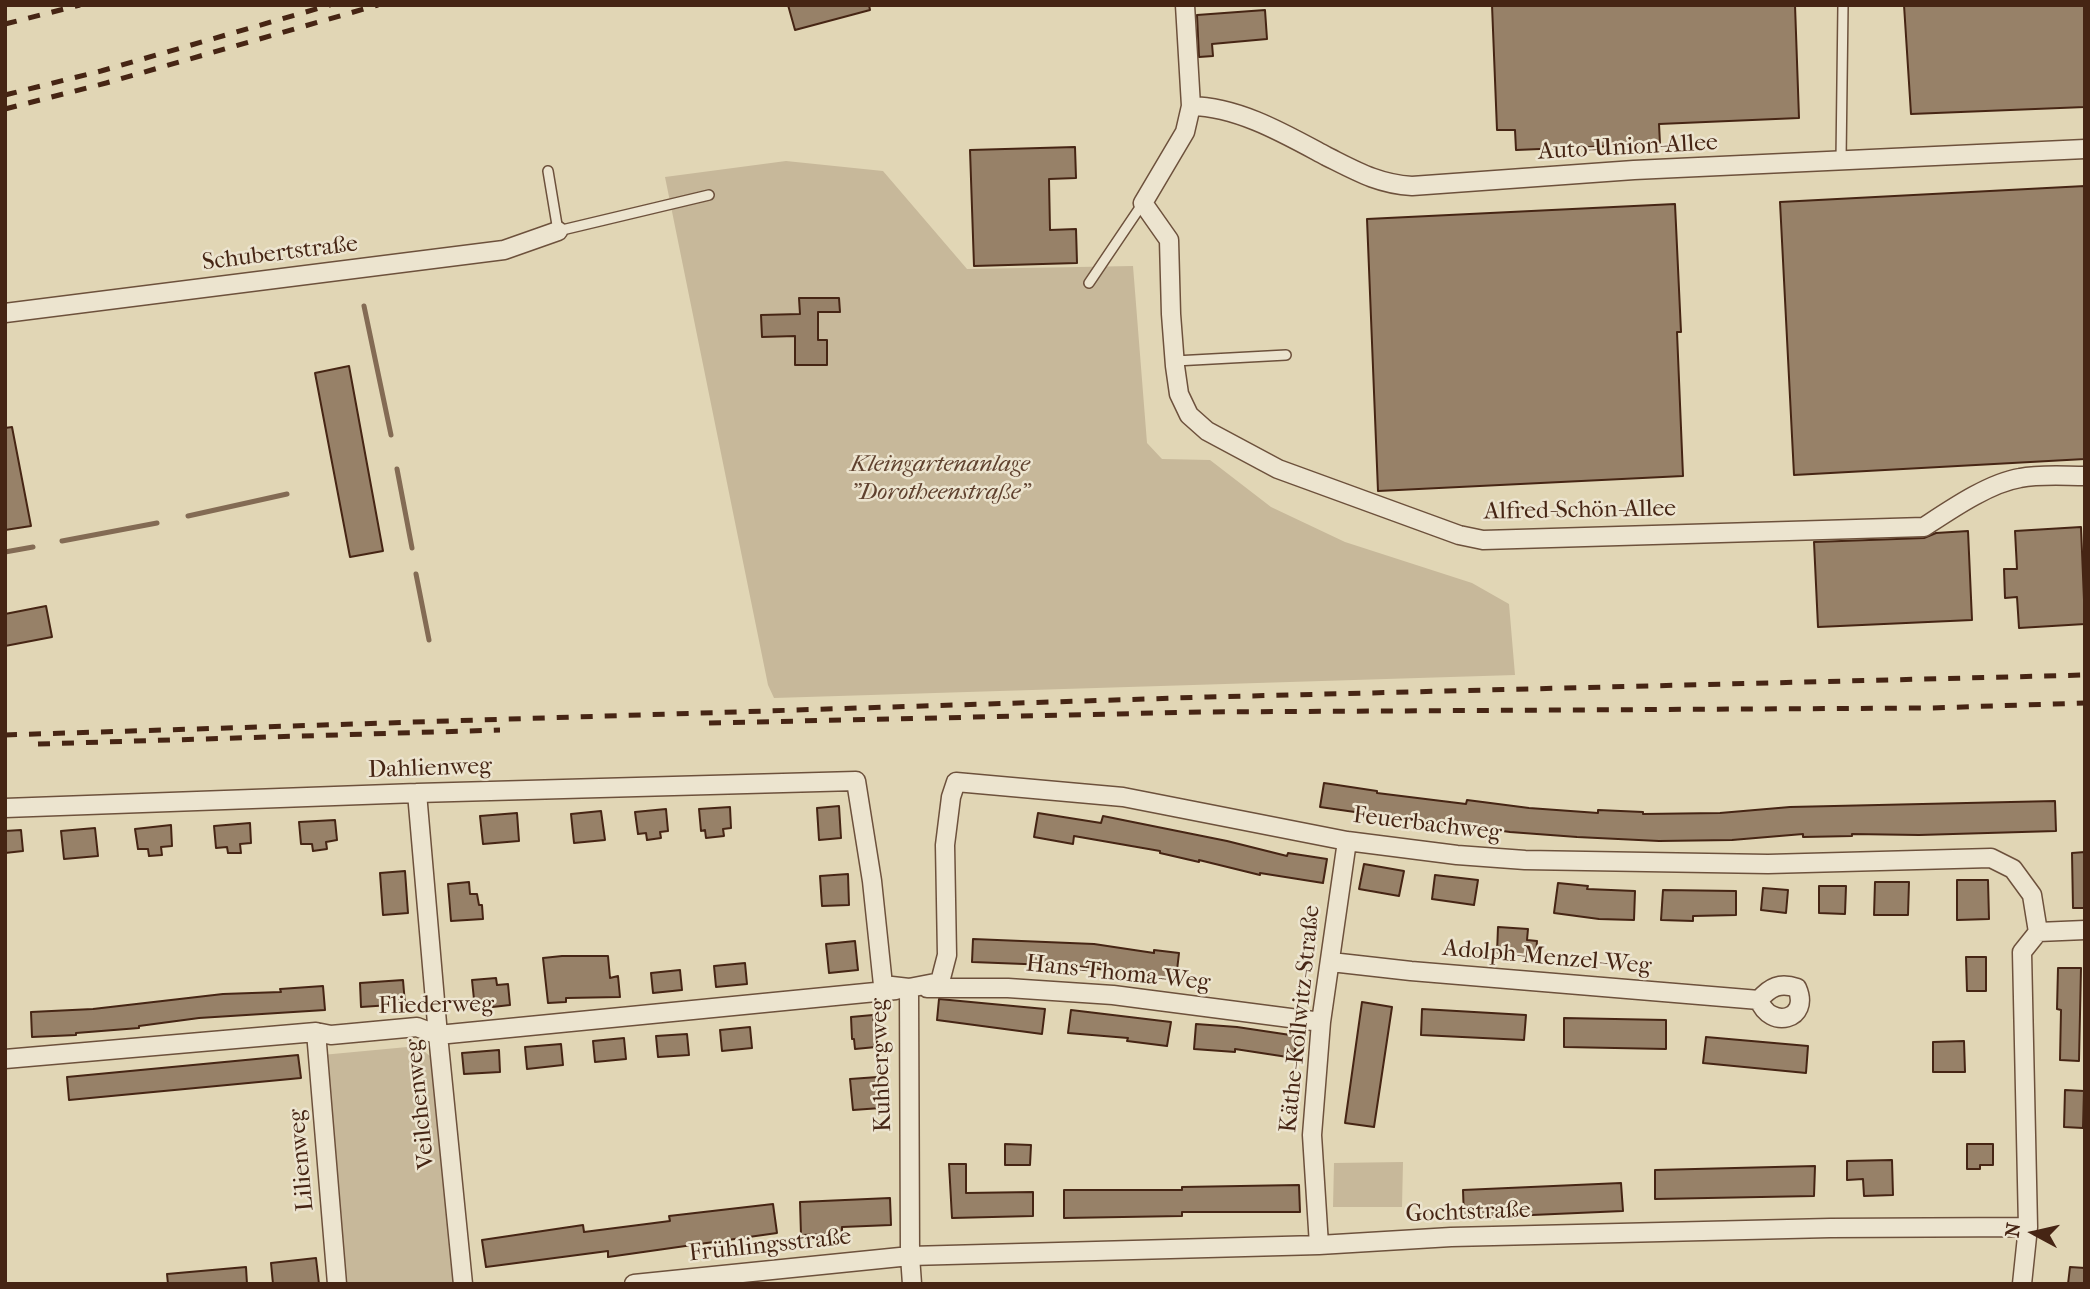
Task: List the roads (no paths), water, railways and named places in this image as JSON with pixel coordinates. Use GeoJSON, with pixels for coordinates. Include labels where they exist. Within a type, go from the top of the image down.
{"type":"FeatureCollection","features":[{"type":"Feature","properties":{"kind":"street"},"geometry":{"type":"LineString","coordinates":[[1143,203],[1185,132],[1191,106],[1185,5]]}},
{"type":"Feature","properties":{"kind":"street","name":"Auto-Union-Allee"},"geometry":{"type":"LineString","coordinates":[[1191,106],[1212,107],[1243,117],[1291,137],[1367,177],[1392,185],[1412,186],[1634,170],[2085,149]]}},
{"type":"Feature","properties":{"kind":"street","name":"Alfred-Schön-Allee"},"geometry":{"type":"LineString","coordinates":[[1143,203],[1169,240],[1175,361],[1180,394],[1189,415],[1206,431],[1278,469],[1459,535],[1483,540],[1924,527],[1957,506],[2019,478],[2085,476]]}},
{"type":"Feature","properties":{"kind":"street","name":"Schubertstraße"},"geometry":{"type":"LineString","coordinates":[[5,313],[55,309],[504,250],[558,231]]}},
{"type":"Feature","properties":{"kind":"street","name":"Dahlienweg"},"geometry":{"type":"LineString","coordinates":[[5,808],[856,781]]}},
{"type":"Feature","properties":{"kind":"street","name":"Kuhbergweg"},"geometry":{"type":"LineString","coordinates":[[856,781],[872,881],[883,985],[909,988],[912,1284]]}},
{"type":"Feature","properties":{"kind":"street","name":"Feuerbachweg"},"geometry":{"type":"LineString","coordinates":[[909,988],[940,982],[947,955],[945,845],[951,797],[956,782],[1124,797],[1347,841],[1457,855],[1525,860],[1768,864],[1991,858],[2013,869],[2032,895],[2038,932]]}},
{"type":"Feature","properties":{"kind":"street","name":"Veilchenweg"},"geometry":{"type":"LineString","coordinates":[[417,793],[463,1284]]}},
{"type":"Feature","properties":{"kind":"street","name":"Käthe-Kollwitz-Straße"},"geometry":{"type":"LineString","coordinates":[[1319,1245],[1312,1135],[1321,1022],[1347,841]]}},
{"type":"Feature","properties":{"kind":"street"},"geometry":{"type":"LineString","coordinates":[[2022,1284],[2028,1227],[2022,952],[2038,932],[2085,930]]}},
{"type":"Feature","properties":{"kind":"street","name":"Adolph-Menzel-Weg"},"geometry":{"type":"LineString","coordinates":[[1331,962],[1759,1000]]}},
{"type":"Feature","properties":{"kind":"street","name":"Hans-Thoma-Weg"},"geometry":{"type":"LineString","coordinates":[[909,988],[1008,988],[1113,995],[1321,1022]]}},
{"type":"Feature","properties":{"kind":"street","name":"Fliederweg"},"geometry":{"type":"LineString","coordinates":[[5,1059],[316,1032],[331,1035],[416,1027],[438,1035],[909,988]]}},
{"type":"Feature","properties":{"kind":"street","name":"Lilienweg"},"geometry":{"type":"LineString","coordinates":[[316,1032],[337,1284]]}},
{"type":"Feature","properties":{"kind":"street","name":"Gochtstraße"},"geometry":{"type":"LineString","coordinates":[[910,1256],[1319,1245],[1451,1237],[1822,1228],[2028,1227]]}},
{"type":"Feature","properties":{"kind":"street","name":"Frühlingsstraße"},"geometry":{"type":"LineString","coordinates":[[634,1284],[910,1256]]}},
{"type":"Feature","properties":{"kind":"lane"},"geometry":{"type":"LineString","coordinates":[[1841,160],[1843,5]]}},
{"type":"Feature","properties":{"kind":"lane"},"geometry":{"type":"LineString","coordinates":[[548,171],[558,231],[709,195]]}},
{"type":"Feature","properties":{"kind":"lane"},"geometry":{"type":"LineString","coordinates":[[1089,283],[1143,203]]}},
{"type":"Feature","properties":{"kind":"lane"},"geometry":{"type":"LineString","coordinates":[[1175,361],[1286,355]]}},
{"type":"Feature","properties":{"kind":"waterway"},"geometry":{"type":"LineString","coordinates":[[364,306],[391,435]]}},
{"type":"Feature","properties":{"kind":"waterway"},"geometry":{"type":"LineString","coordinates":[[397,469],[412,548]]}},
{"type":"Feature","properties":{"kind":"waterway"},"geometry":{"type":"LineString","coordinates":[[188,516],[287,494]]}},
{"type":"Feature","properties":{"kind":"waterway"},"geometry":{"type":"LineString","coordinates":[[62,541],[157,523]]}},
{"type":"Feature","properties":{"kind":"waterway"},"geometry":{"type":"LineString","coordinates":[[5,552],[33,547]]}},
{"type":"Feature","properties":{"kind":"waterway"},"geometry":{"type":"LineString","coordinates":[[416,574],[429,640]]}},
{"type":"Feature","properties":{"kind":"railway"},"geometry":{"type":"LineString","coordinates":[[5,24],[80,5]]}},
{"type":"Feature","properties":{"kind":"railway"},"geometry":{"type":"LineString","coordinates":[[5,95],[101,71],[330,5]]}},
{"type":"Feature","properties":{"kind":"railway"},"geometry":{"type":"LineString","coordinates":[[5,109],[378,5]]}},
{"type":"Feature","properties":{"kind":"railway"},"geometry":{"type":"LineString","coordinates":[[5,735],[1208,697],[2085,675]]}},
{"type":"Feature","properties":{"kind":"railway"},"geometry":{"type":"LineString","coordinates":[[709,723],[1202,712],[1930,708],[2085,703]]}},
{"type":"Feature","properties":{"kind":"railway"},"geometry":{"type":"LineString","coordinates":[[38,744],[500,730]]}},
{"type":"Feature","properties":{"kind":"park label","name":"Kleingartenanlage \"Dorotheenstraße\""},"geometry":{"type":"Point","coordinates":[940,479]}}]}
